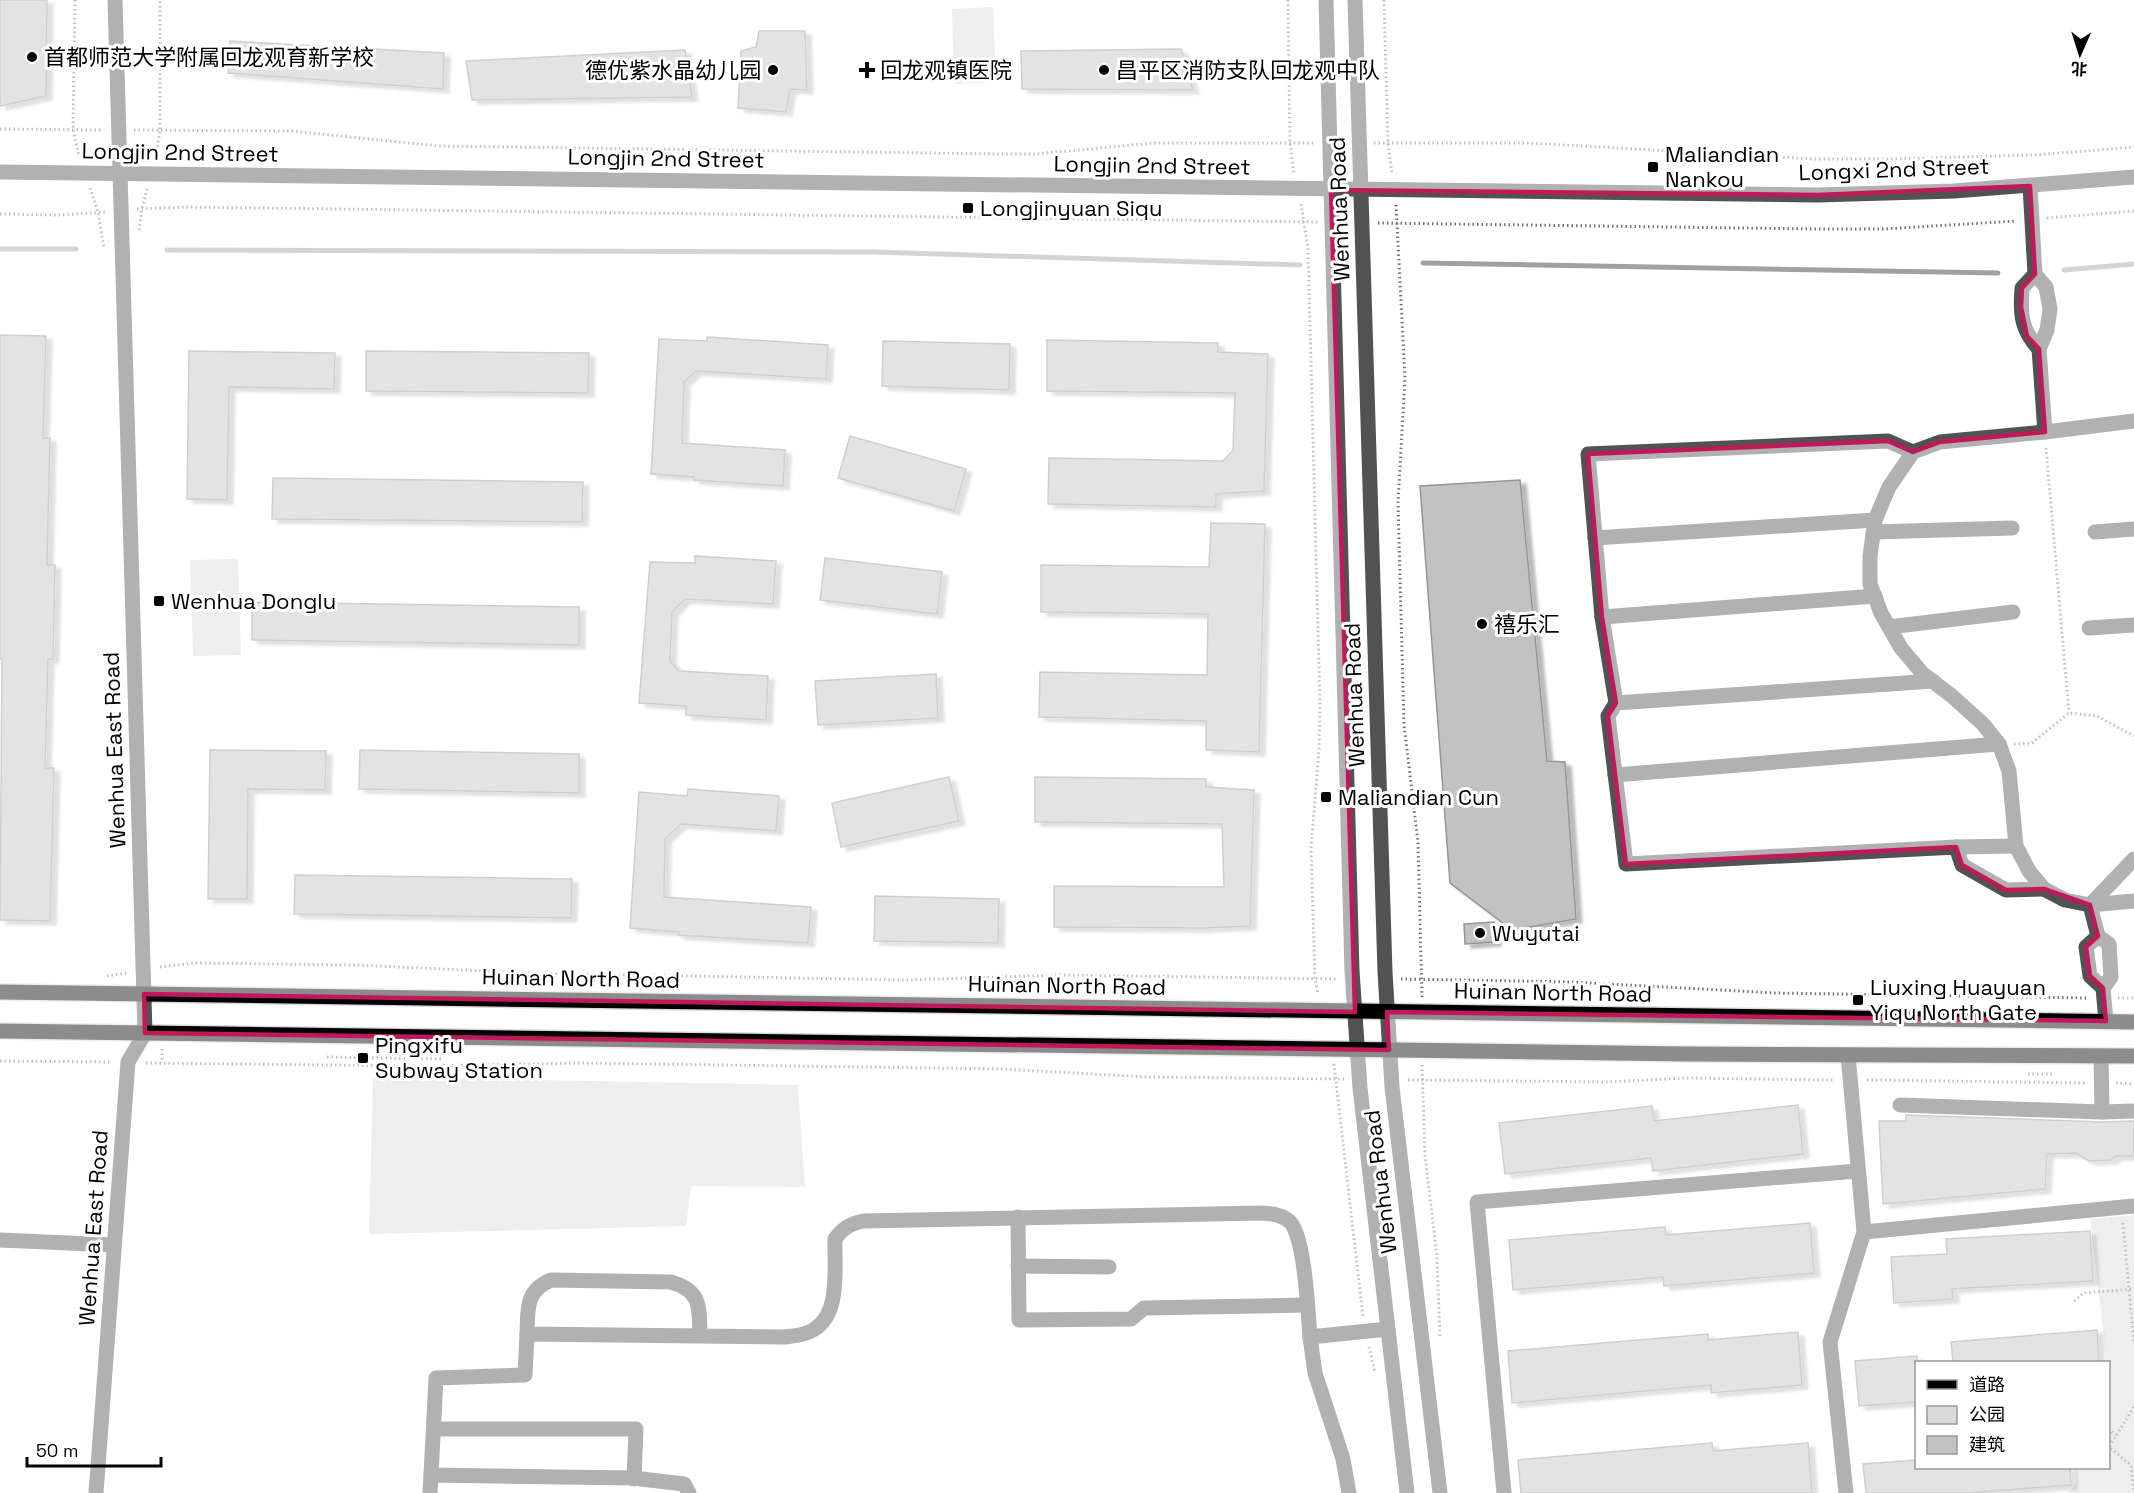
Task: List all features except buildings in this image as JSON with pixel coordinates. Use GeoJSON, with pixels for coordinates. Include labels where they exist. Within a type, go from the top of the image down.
{"type":"FeatureCollection","features":[{"type":"Feature","properties":{"kind":"main road","name":"Huinan North Road"},"geometry":{"type":"LineString","coordinates":[[0,992],[2134,1022]]}},
{"type":"Feature","properties":{"kind":"main road"},"geometry":{"type":"LineString","coordinates":[[0,1031],[1389,1050],[2134,1056]]}},
{"type":"Feature","properties":{"kind":"street","name":"Wenhua East Road"},"geometry":{"type":"LineString","coordinates":[[96,1493],[128,1062],[145,1033],[115,0]]}},
{"type":"Feature","properties":{"kind":"street","name":"Wenhua Road"},"geometry":{"type":"LineString","coordinates":[[1326,0],[1352,971],[1358,1049],[1407,1493]]}},
{"type":"Feature","properties":{"kind":"street","name":"Wenhua Road"},"geometry":{"type":"LineString","coordinates":[[1355,0],[1389,1050],[1392,1094],[1440,1493]]}},
{"type":"Feature","properties":{"kind":"street","name":"Longjin 2nd Street"},"geometry":{"type":"LineString","coordinates":[[0,172],[1331,190]]}},
{"type":"Feature","properties":{"kind":"street","name":"Longxi 2nd Street"},"geometry":{"type":"LineString","coordinates":[[1331,190],[1818,195],[1954,191],[2134,177]]}},
{"type":"Feature","properties":{"kind":"street"},"geometry":{"type":"LineString","coordinates":[[2030,186],[2036,274],[2046,287],[2050,309],[2047,330],[2039,349],[2045,432]]}},
{"type":"Feature","properties":{"kind":"street"},"geometry":{"type":"LineString","coordinates":[[2036,274],[2022,288],[2021,307],[2026,336],[2039,349]]}},
{"type":"Feature","properties":{"kind":"street"},"geometry":{"type":"LineString","coordinates":[[2134,421],[1940,442],[1913,452],[1889,487],[1874,526],[1870,556],[1870,584],[1901,648],[1923,674],[1983,724],[1999,744],[2009,771],[2016,846],[2030,871],[2044,889],[2065,900],[2090,905],[2134,901]]}},
{"type":"Feature","properties":{"kind":"street"},"geometry":{"type":"LineString","coordinates":[[1913,452],[1888,441],[1588,454],[1602,617],[1616,703],[1608,716],[1626,864],[2016,846]]}},
{"type":"Feature","properties":{"kind":"street"},"geometry":{"type":"LineString","coordinates":[[1595,538],[1874,526],[2012,528]]}},
{"type":"Feature","properties":{"kind":"street"},"geometry":{"type":"LineString","coordinates":[[2096,532],[2134,528]]}},
{"type":"Feature","properties":{"kind":"street"},"geometry":{"type":"LineString","coordinates":[[1602,617],[1875,596]]}},
{"type":"Feature","properties":{"kind":"street"},"geometry":{"type":"LineString","coordinates":[[1889,627],[2013,612]]}},
{"type":"Feature","properties":{"kind":"street"},"geometry":{"type":"LineString","coordinates":[[2089,628],[2134,625]]}},
{"type":"Feature","properties":{"kind":"street"},"geometry":{"type":"LineString","coordinates":[[1616,703],[1933,681]]}},
{"type":"Feature","properties":{"kind":"street"},"geometry":{"type":"LineString","coordinates":[[1615,775],[1999,744]]}},
{"type":"Feature","properties":{"kind":"street"},"geometry":{"type":"LineString","coordinates":[[1956,847],[1962,865],[2006,890],[2044,889]]}},
{"type":"Feature","properties":{"kind":"street"},"geometry":{"type":"LineString","coordinates":[[2090,905],[2134,859]]}},
{"type":"Feature","properties":{"kind":"street"},"geometry":{"type":"LineString","coordinates":[[2090,905],[2098,936],[2109,944],[2111,977],[2103,993]]}},
{"type":"Feature","properties":{"kind":"street"},"geometry":{"type":"LineString","coordinates":[[2098,936],[2086,947],[2090,976],[2103,993],[2106,1021]]}},
{"type":"Feature","properties":{"kind":"street"},"geometry":{"type":"LineString","coordinates":[[1845,1493],[1830,1342],[1864,1232],[1848,1055]]}},
{"type":"Feature","properties":{"kind":"street"},"geometry":{"type":"LineString","coordinates":[[2101,1056],[2102,1112]]}},
{"type":"Feature","properties":{"kind":"street"},"geometry":{"type":"LineString","coordinates":[[1900,1105],[2102,1112],[2134,1111]]}},
{"type":"Feature","properties":{"kind":"street"},"geometry":{"type":"LineString","coordinates":[[1504,1493],[1477,1202],[1858,1171]]}},
{"type":"Feature","properties":{"kind":"street"},"geometry":{"type":"LineString","coordinates":[[1864,1232],[2128,1207]]}},
{"type":"Feature","properties":{"kind":"street"},"geometry":{"type":"LineString","coordinates":[[527,1334],[784,1337],[805,1334],[827,1318],[833,1305],[836,1239],[842,1230],[862,1221],[1278,1214],[1290,1222],[1300,1248],[1315,1374],[1343,1460],[1349,1493]]}},
{"type":"Feature","properties":{"kind":"street"},"geometry":{"type":"LineString","coordinates":[[1018,1218],[1018,1320],[1131,1319],[1144,1308],[1307,1305]]}},
{"type":"Feature","properties":{"kind":"street"},"geometry":{"type":"LineString","coordinates":[[0,1240],[114,1245]]}},
{"type":"Feature","properties":{"kind":"street"},"geometry":{"type":"LineString","coordinates":[[1018,1266],[1109,1267]]}},
{"type":"Feature","properties":{"kind":"street"},"geometry":{"type":"LineString","coordinates":[[430,1493],[436,1377],[525,1375],[528,1304],[539,1285],[551,1280],[671,1282],[687,1287],[695,1298],[699,1313],[700,1335]]}},
{"type":"Feature","properties":{"kind":"street"},"geometry":{"type":"LineString","coordinates":[[1310,1337],[1388,1329]]}},
{"type":"Feature","properties":{"kind":"street"},"geometry":{"type":"LineString","coordinates":[[434,1429],[636,1429],[634,1479]]}},
{"type":"Feature","properties":{"kind":"street"},"geometry":{"type":"LineString","coordinates":[[431,1475],[634,1479],[684,1484],[688,1493]]}},
{"type":"Feature","properties":{"kind":"path"},"geometry":{"type":"LineString","coordinates":[[73,120],[75,0]]}},
{"type":"Feature","properties":{"kind":"path"},"geometry":{"type":"LineString","coordinates":[[160,0],[160,120]]}},
{"type":"Feature","properties":{"kind":"path"},"geometry":{"type":"LineString","coordinates":[[1288,0],[1290,135]]}},
{"type":"Feature","properties":{"kind":"path"},"geometry":{"type":"LineString","coordinates":[[1384,0],[1388,136]]}},
{"type":"Feature","properties":{"kind":"path"},"geometry":{"type":"LineString","coordinates":[[0,129],[62,130]]}},
{"type":"Feature","properties":{"kind":"path"},"geometry":{"type":"LineString","coordinates":[[172,131],[290,131],[439,146],[999,154],[1036,154],[1153,143],[1284,143]]}},
{"type":"Feature","properties":{"kind":"path"},"geometry":{"type":"LineString","coordinates":[[1409,143],[1529,143],[1826,159],[2014,156],[2134,147]]}},
{"type":"Feature","properties":{"kind":"path"},"geometry":{"type":"LineString","coordinates":[[170,207],[1283,222]]}},
{"type":"Feature","properties":{"kind":"path"},"geometry":{"type":"LineString","coordinates":[[1408,224],[1883,229],[2134,211]]}},
{"type":"Feature","properties":{"kind":"path"},"geometry":{"type":"LineString","coordinates":[[0,214],[59,215]]}},
{"type":"Feature","properties":{"kind":"path"},"geometry":{"type":"LineString","coordinates":[[1306,228],[1320,706],[1311,849],[1315,956]]}},
{"type":"Feature","properties":{"kind":"path"},"geometry":{"type":"LineString","coordinates":[[1399,228],[1405,378],[1398,503],[1404,725],[1418,843],[1421,957]]}},
{"type":"Feature","properties":{"kind":"path"},"geometry":{"type":"LineString","coordinates":[[2045,432],[2068,713]]}},
{"type":"Feature","properties":{"kind":"path"},"geometry":{"type":"LineString","coordinates":[[1999,744],[2032,743],[2068,713],[2097,716],[2134,736]]}},
{"type":"Feature","properties":{"kind":"path"},"geometry":{"type":"LineString","coordinates":[[195,963],[357,965],[527,973],[905,980],[1061,975],[1310,978]]}},
{"type":"Feature","properties":{"kind":"path"},"geometry":{"type":"LineString","coordinates":[[1428,980],[1573,982],[1775,993],[2103,993],[2134,998]]}},
{"type":"Feature","properties":{"kind":"path"},"geometry":{"type":"LineString","coordinates":[[327,1057],[444,1059]]}},
{"type":"Feature","properties":{"kind":"path"},"geometry":{"type":"LineString","coordinates":[[0,1061],[80,1062]]}},
{"type":"Feature","properties":{"kind":"path"},"geometry":{"type":"LineString","coordinates":[[194,1063],[420,1066],[614,1063],[1003,1069],[1121,1076],[1315,1079]]}},
{"type":"Feature","properties":{"kind":"path"},"geometry":{"type":"LineString","coordinates":[[2028,1074],[2055,1074]]}},
{"type":"Feature","properties":{"kind":"path"},"geometry":{"type":"LineString","coordinates":[[1427,1080],[1607,1082],[1686,1078],[2134,1084]]}},
{"type":"Feature","properties":{"kind":"path"},"geometry":{"type":"LineString","coordinates":[[1422,1099],[1425,1156],[1437,1257],[1440,1341]]}},
{"type":"Feature","properties":{"kind":"path"},"geometry":{"type":"LineString","coordinates":[[1339,1102],[1365,1331],[1376,1373]]}},
{"type":"Feature","properties":{"kind":"path"},"geometry":{"type":"LineString","coordinates":[[2128,1207],[2129,1290],[2134,1344]]}},
{"type":"Feature","properties":{"kind":"path"},"geometry":{"type":"LineString","coordinates":[[2074,1301],[2084,1293],[2134,1289]]}},
{"type":"Feature","properties":{"kind":"path"},"geometry":{"type":"LineString","coordinates":[[2110,1446],[2134,1407]]}},
{"type":"Feature","properties":{"kind":"path"},"geometry":{"type":"LineString","coordinates":[[2110,1430],[2116,1435]]}},
{"type":"Feature","properties":{"kind":"path"},"geometry":{"type":"LineString","coordinates":[[2110,1449],[2131,1465],[2134,1491]]}},
{"type":"Feature","properties":{"kind":"highlighted area"},"geometry":{"type":"Polygon","coordinates":[[[2030,186],[2035,274],[2022,288],[2021,307],[2027,336],[2039,349],[2045,432],[1940,442],[1913,452],[1888,441],[1588,454],[1602,617],[1616,703],[1608,716],[1626,864],[1956,847],[1962,865],[2006,890],[2044,889],[2090,905],[2098,936],[2086,947],[2090,976],[2103,988],[2106,1021],[1387,1012],[1389,1050],[145,1033],[144,994],[1355,1012],[1331,190],[1818,195],[2030,186]]]}},
{"type":"Feature","properties":{"kind":"green space"},"geometry":{"type":"Polygon","coordinates":[[[993,7],[996,82],[954,84],[952,9],[993,7]]]}},
{"type":"Feature","properties":{"kind":"green space"},"geometry":{"type":"Polygon","coordinates":[[[238,559],[241,655],[193,656],[190,560],[238,559]]]}},
{"type":"Feature","properties":{"kind":"green space"},"geometry":{"type":"Polygon","coordinates":[[[373,1077],[798,1085],[805,1187],[691,1186],[686,1226],[369,1234],[373,1077]]]}},
{"type":"Feature","properties":{"kind":"green space"},"geometry":{"type":"Polygon","coordinates":[[[2134,1215],[2134,1493],[2068,1493],[2076,1484],[2075,1469],[2110,1469],[2110,1361],[2107,1361],[2090,1219],[2134,1215]]]}},
{"type":"Feature","properties":{"kind":"waterway"},"geometry":{"type":"LineString","coordinates":[[0,249],[76,249]]}},
{"type":"Feature","properties":{"kind":"waterway"},"geometry":{"type":"LineString","coordinates":[[167,250],[874,252],[1300,265]]}},
{"type":"Feature","properties":{"kind":"waterway"},"geometry":{"type":"LineString","coordinates":[[1423,263],[1998,273]]}},
{"type":"Feature","properties":{"kind":"waterway"},"geometry":{"type":"LineString","coordinates":[[2064,270],[2134,264]]}},
{"type":"Feature","properties":{"kind":"place","name":"首都师范大学附属回龙观育新学校"},"geometry":{"type":"Point","coordinates":[32,57]}},
{"type":"Feature","properties":{"kind":"place","name":"德优紫水晶幼儿园"},"geometry":{"type":"Point","coordinates":[773,70]}},
{"type":"Feature","properties":{"kind":"place","name":"回龙观镇医院"},"geometry":{"type":"Point","coordinates":[867,70]}},
{"type":"Feature","properties":{"kind":"place","name":"昌平区消防支队回龙观中队"},"geometry":{"type":"Point","coordinates":[1104,70]}},
{"type":"Feature","properties":{"kind":"place","name":"Maliandian Nankou"},"geometry":{"type":"Point","coordinates":[1653,167]}},
{"type":"Feature","properties":{"kind":"place","name":"Longjinyuan Siqu"},"geometry":{"type":"Point","coordinates":[968,208]}},
{"type":"Feature","properties":{"kind":"place","name":"Wenhua Donglu"},"geometry":{"type":"Point","coordinates":[159,601]}},
{"type":"Feature","properties":{"kind":"place","name":"禧乐汇"},"geometry":{"type":"Point","coordinates":[1482,624]}},
{"type":"Feature","properties":{"kind":"place","name":"Maliandian Cun"},"geometry":{"type":"Point","coordinates":[1326,797]}},
{"type":"Feature","properties":{"kind":"place","name":"Wuyutai"},"geometry":{"type":"Point","coordinates":[1480,933]}},
{"type":"Feature","properties":{"kind":"place","name":"Liuxing Huayuan Yiqu North Gate"},"geometry":{"type":"Point","coordinates":[1858,1000]}},
{"type":"Feature","properties":{"kind":"place","name":"Pingxifu Subway Station"},"geometry":{"type":"Point","coordinates":[363,1058]}}]}
